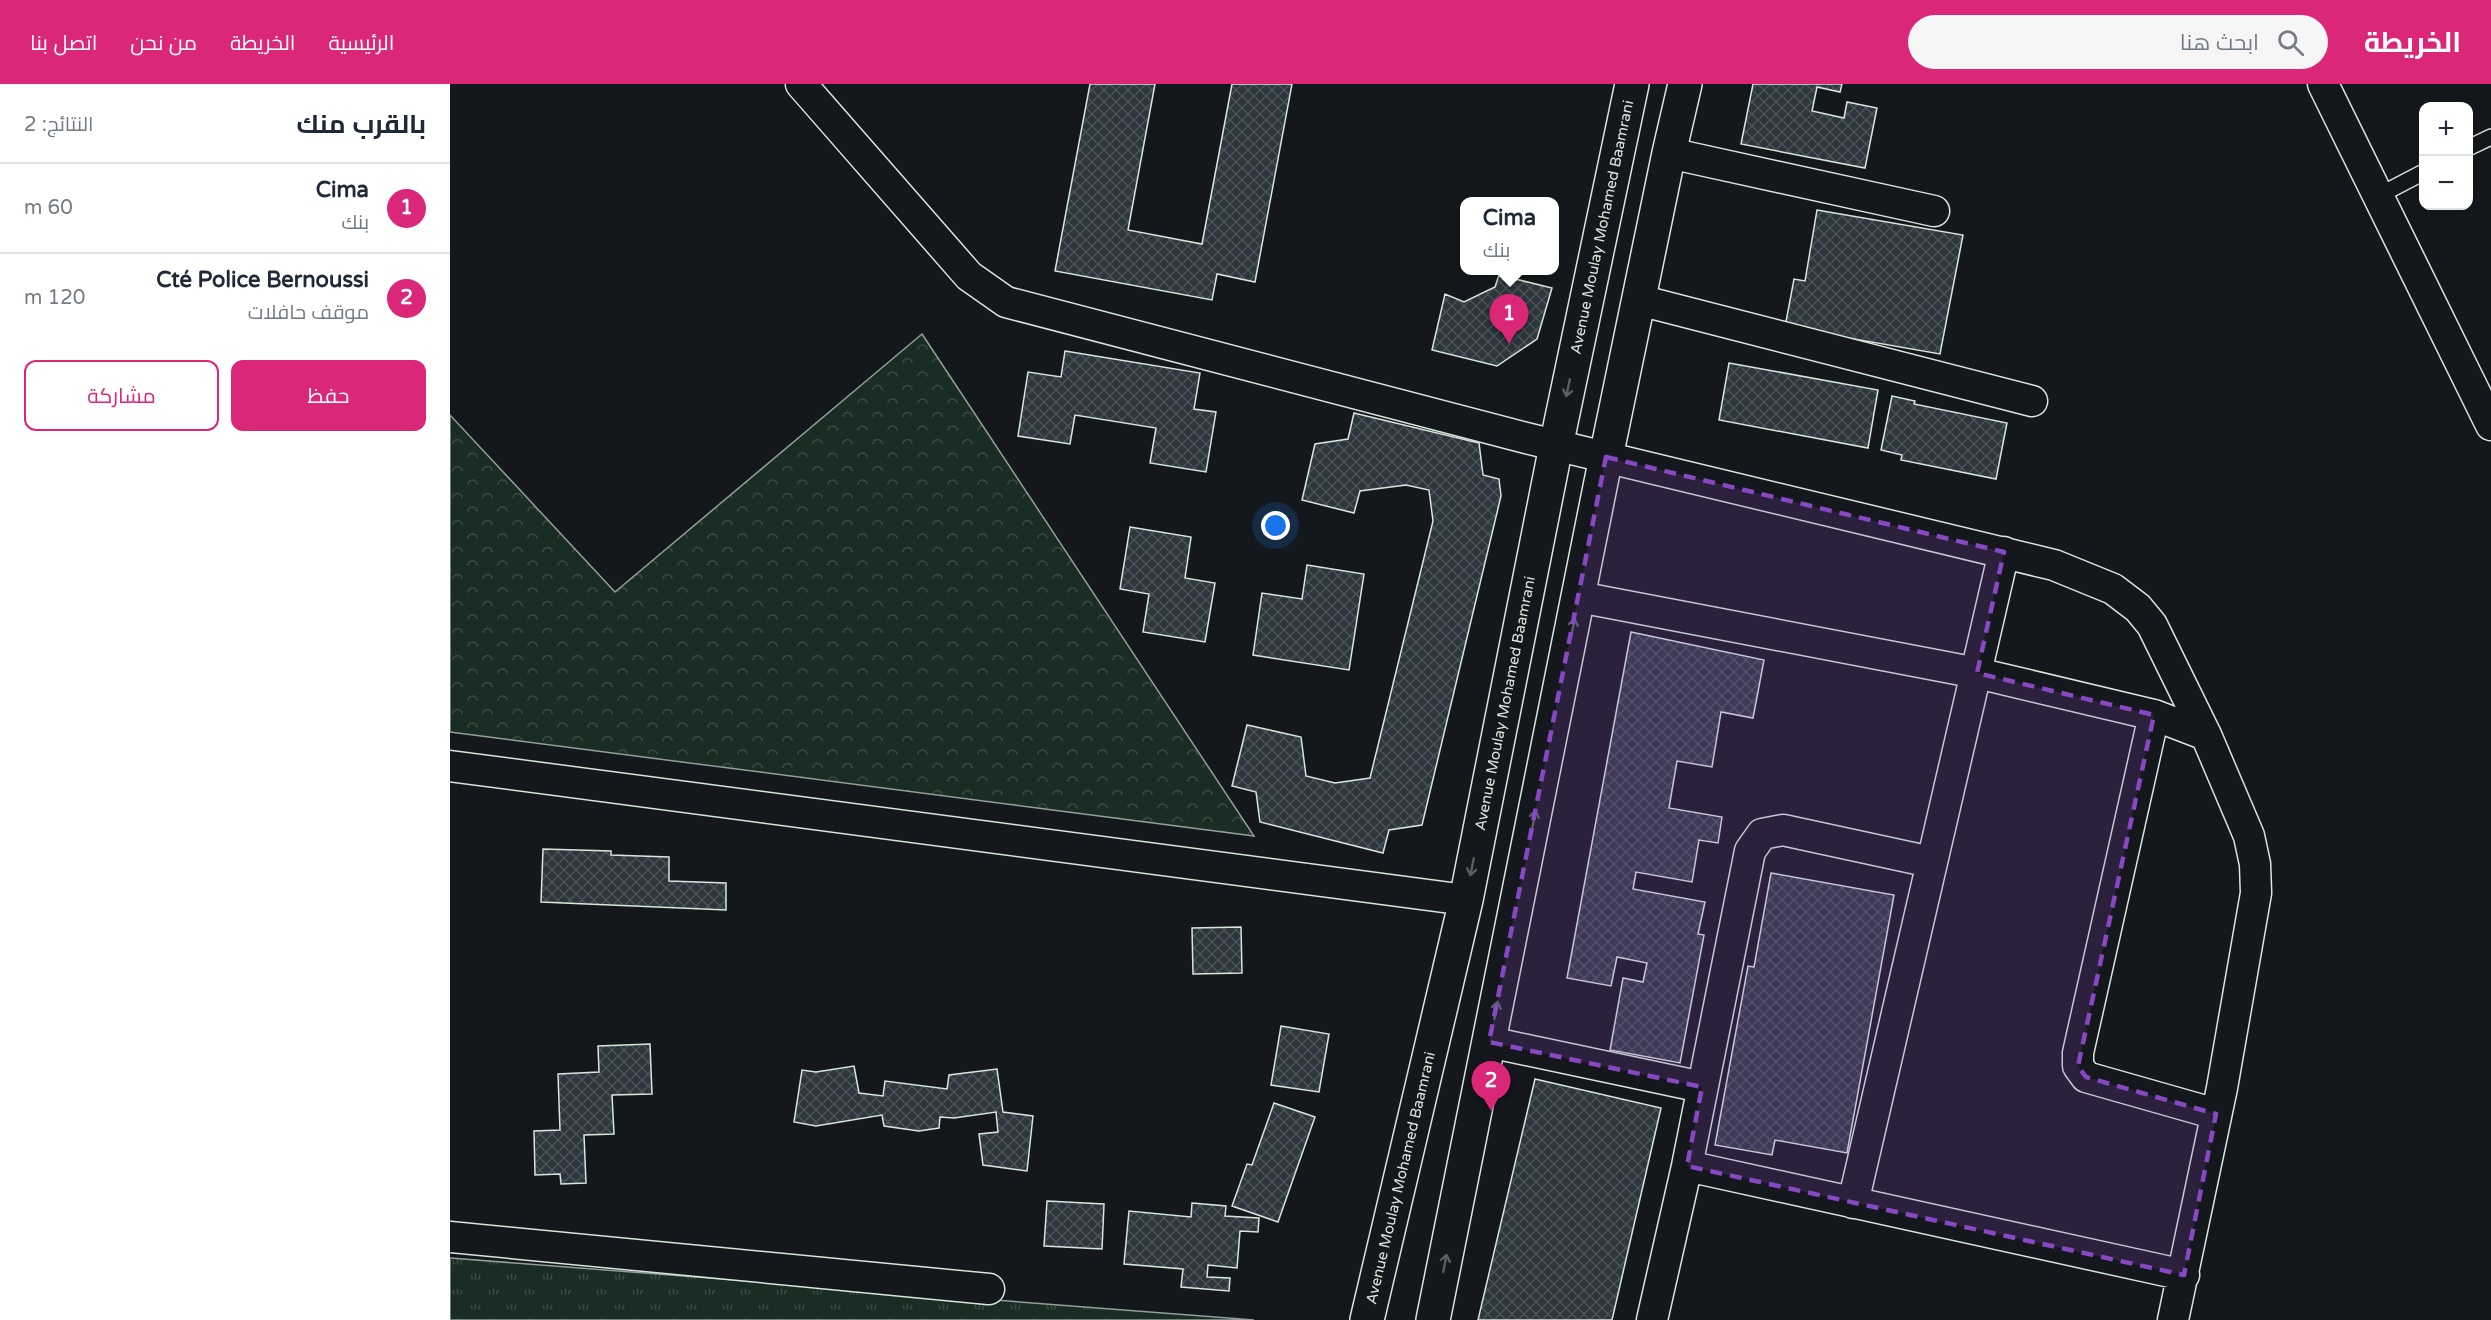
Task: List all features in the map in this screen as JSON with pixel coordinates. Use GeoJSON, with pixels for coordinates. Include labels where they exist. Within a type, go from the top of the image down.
{"type":"FeatureCollection","features":[{"type":"Feature","properties":{"kind":"street"},"geometry":{"type":"LineString","coordinates":[[801,84],[969,276],[1006,302],[1556,446],[2004,552],[2086,576],[2113,589],[2138,608],[2164,645],[2206,735],[2249,836],[2255,864],[2256,894],[2216,1114],[2173,1320]]}},
{"type":"Feature","properties":{"kind":"street","name":"Avenue Moulay Mohamed Baamrani"},"geometry":{"type":"LineString","coordinates":[[1367,1320],[1466,900],[1556,446],[1632,84]]}},
{"type":"Feature","properties":{"kind":"street"},"geometry":{"type":"LineString","coordinates":[[1433,1320],[1668,153],[1686,84]]}},
{"type":"Feature","properties":{"kind":"street"},"geometry":{"type":"LineString","coordinates":[[2323,84],[2491,425]]}},
{"type":"Feature","properties":{"kind":"street"},"geometry":{"type":"LineString","coordinates":[[1668,153],[1934,211]]}},
{"type":"Feature","properties":{"kind":"street"},"geometry":{"type":"LineString","coordinates":[[1639,300],[2032,401]]}},
{"type":"Feature","properties":{"kind":"street"},"geometry":{"type":"LineString","coordinates":[[1853,1203],[2004,552]]}},
{"type":"Feature","properties":{"kind":"street"},"geometry":{"type":"LineString","coordinates":[[1579,597],[1977,673],[2154,715],[2206,735]]}},
{"type":"Feature","properties":{"kind":"street"},"geometry":{"type":"LineString","coordinates":[[2154,715],[2078,1053],[2078,1066],[2086,1077],[2216,1114]]}},
{"type":"Feature","properties":{"kind":"street"},"geometry":{"type":"LineString","coordinates":[[450,766],[1466,900]]}},
{"type":"Feature","properties":{"kind":"street"},"geometry":{"type":"LineString","coordinates":[[1652,1320],[1687,1166],[1750,851],[1762,834],[1783,830],[1931,862]]}},
{"type":"Feature","properties":{"kind":"street"},"geometry":{"type":"LineString","coordinates":[[1489,1042],[1702,1087]]}},
{"type":"Feature","properties":{"kind":"street"},"geometry":{"type":"LineString","coordinates":[[1687,1166],[2184,1275]]}},
{"type":"Feature","properties":{"kind":"street"},"geometry":{"type":"LineString","coordinates":[[450,1237],[989,1289]]}},
{"type":"Feature","properties":{"kind":"lane"},"geometry":{"type":"LineString","coordinates":[[2473,146],[2491,136]]}},
{"type":"Feature","properties":{"kind":"lane"},"geometry":{"type":"LineString","coordinates":[[2378,196],[2419,175]]}},
{"type":"Feature","properties":{"kind":"highlighted area"},"geometry":{"type":"Polygon","coordinates":[[[1606,457],[2004,552],[1977,673],[2154,715],[2078,1066],[2086,1077],[2216,1114],[2184,1275],[1687,1166],[1702,1087],[1489,1042],[1606,457]]]}},
{"type":"Feature","properties":{"kind":"green space"},"geometry":{"type":"Polygon","coordinates":[[[922,334],[1254,836],[450,732],[450,415],[615,592],[922,334]]]}},
{"type":"Feature","properties":{"kind":"green space"},"geometry":{"type":"Polygon","coordinates":[[[450,1258],[1254,1320],[450,1320],[450,1258]]]}},
{"type":"Feature","properties":{"kind":"building"},"geometry":{"type":"Polygon","coordinates":[[[1090,84],[1155,84],[1128,230],[1202,244],[1232,84],[1292,84],[1255,282],[1217,274],[1212,300],[1055,271],[1090,84]]]}},
{"type":"Feature","properties":{"kind":"building"},"geometry":{"type":"Polygon","coordinates":[[[1753,84],[1842,84],[1840,92],[1817,87],[1812,111],[1844,118],[1847,102],[1877,108],[1865,168],[1741,144],[1753,84]]]}},
{"type":"Feature","properties":{"kind":"building"},"geometry":{"type":"Polygon","coordinates":[[[1817,210],[1963,235],[1940,354],[1785,327],[1794,279],[1805,281],[1817,210]]]}},
{"type":"Feature","properties":{"kind":"building"},"geometry":{"type":"Polygon","coordinates":[[[1499,275],[1552,288],[1537,339],[1497,366],[1432,350],[1445,294],[1464,302],[1495,287],[1499,275]]]}},
{"type":"Feature","properties":{"kind":"building"},"geometry":{"type":"Polygon","coordinates":[[[1065,351],[1200,373],[1194,409],[1216,412],[1206,472],[1150,463],[1156,428],[1075,415],[1070,444],[1018,436],[1028,372],[1061,377],[1065,351]]]}},
{"type":"Feature","properties":{"kind":"building"},"geometry":{"type":"Polygon","coordinates":[[[1729,363],[1878,390],[1868,448],[1719,420],[1729,363]]]}},
{"type":"Feature","properties":{"kind":"building"},"geometry":{"type":"Polygon","coordinates":[[[1892,396],[1915,401],[1914,404],[2007,423],[1996,479],[1901,460],[1902,455],[1881,450],[1892,396]]]}},
{"type":"Feature","properties":{"kind":"building"},"geometry":{"type":"Polygon","coordinates":[[[1354,413],[1479,443],[1483,475],[1499,479],[1501,496],[1422,825],[1389,830],[1383,853],[1260,822],[1256,792],[1232,786],[1247,725],[1301,737],[1306,776],[1335,783],[1370,778],[1433,521],[1429,490],[1406,485],[1360,491],[1354,513],[1302,500],[1315,444],[1348,439],[1354,413]]]}},
{"type":"Feature","properties":{"kind":"building"},"geometry":{"type":"Polygon","coordinates":[[[1130,527],[1191,537],[1185,578],[1215,583],[1205,642],[1143,632],[1149,594],[1120,589],[1130,527]]]}},
{"type":"Feature","properties":{"kind":"building"},"geometry":{"type":"Polygon","coordinates":[[[1307,565],[1364,574],[1349,670],[1253,655],[1262,593],[1302,599],[1307,565]]]}},
{"type":"Feature","properties":{"kind":"building"},"geometry":{"type":"Polygon","coordinates":[[[1631,632],[1764,660],[1753,718],[1721,712],[1712,767],[1677,761],[1669,808],[1722,817],[1718,843],[1699,840],[1692,882],[1636,872],[1633,889],[1705,902],[1698,934],[1704,935],[1680,1063],[1610,1050],[1623,978],[1643,982],[1647,963],[1617,957],[1611,986],[1567,978],[1631,632]]]}},
{"type":"Feature","properties":{"kind":"building"},"geometry":{"type":"Polygon","coordinates":[[[543,849],[611,851],[611,855],[669,857],[669,881],[726,883],[726,910],[541,902],[543,849]]]}},
{"type":"Feature","properties":{"kind":"building"},"geometry":{"type":"Polygon","coordinates":[[[1771,873],[1894,895],[1847,1153],[1775,1140],[1772,1155],[1715,1145],[1748,966],[1754,967],[1771,873]]]}},
{"type":"Feature","properties":{"kind":"building"},"geometry":{"type":"Polygon","coordinates":[[[1241,927],[1242,973],[1193,974],[1192,928],[1241,927]]]}},
{"type":"Feature","properties":{"kind":"building"},"geometry":{"type":"Polygon","coordinates":[[[1281,1026],[1329,1034],[1319,1092],[1271,1085],[1281,1026]]]}},
{"type":"Feature","properties":{"kind":"building"},"geometry":{"type":"Polygon","coordinates":[[[650,1044],[652,1094],[612,1095],[614,1134],[584,1135],[586,1183],[561,1184],[560,1174],[535,1175],[534,1131],[560,1130],[558,1074],[599,1072],[598,1046],[650,1044]]]}},
{"type":"Feature","properties":{"kind":"building"},"geometry":{"type":"Polygon","coordinates":[[[854,1066],[859,1093],[883,1096],[885,1081],[947,1089],[949,1075],[997,1069],[1003,1112],[1033,1116],[1027,1171],[983,1165],[979,1134],[998,1132],[996,1112],[954,1118],[940,1117],[939,1128],[919,1131],[884,1126],[882,1115],[816,1126],[794,1122],[802,1070],[816,1072],[854,1066]]]}},
{"type":"Feature","properties":{"kind":"building"},"geometry":{"type":"Polygon","coordinates":[[[1535,1079],[1661,1108],[1612,1320],[1478,1320],[1535,1079]]]}},
{"type":"Feature","properties":{"kind":"building"},"geometry":{"type":"Polygon","coordinates":[[[1274,1103],[1315,1117],[1278,1222],[1232,1206],[1247,1164],[1252,1165],[1274,1103]]]}},
{"type":"Feature","properties":{"kind":"building"},"geometry":{"type":"Polygon","coordinates":[[[1047,1201],[1104,1204],[1102,1249],[1044,1246],[1047,1201]]]}},
{"type":"Feature","properties":{"kind":"building"},"geometry":{"type":"Polygon","coordinates":[[[1192,1203],[1226,1206],[1225,1216],[1259,1218],[1258,1232],[1240,1231],[1237,1268],[1208,1265],[1207,1277],[1230,1278],[1229,1291],[1181,1287],[1183,1269],[1124,1264],[1129,1211],[1191,1217],[1192,1203]]]}},
{"type":"Feature","properties":{"kind":"place","name":"Cima"},"geometry":{"type":"Point","coordinates":[1509,344]}},
{"type":"Feature","properties":{"kind":"place","name":"Cté Police Bernoussi"},"geometry":{"type":"Point","coordinates":[1491,1111]}}]}
